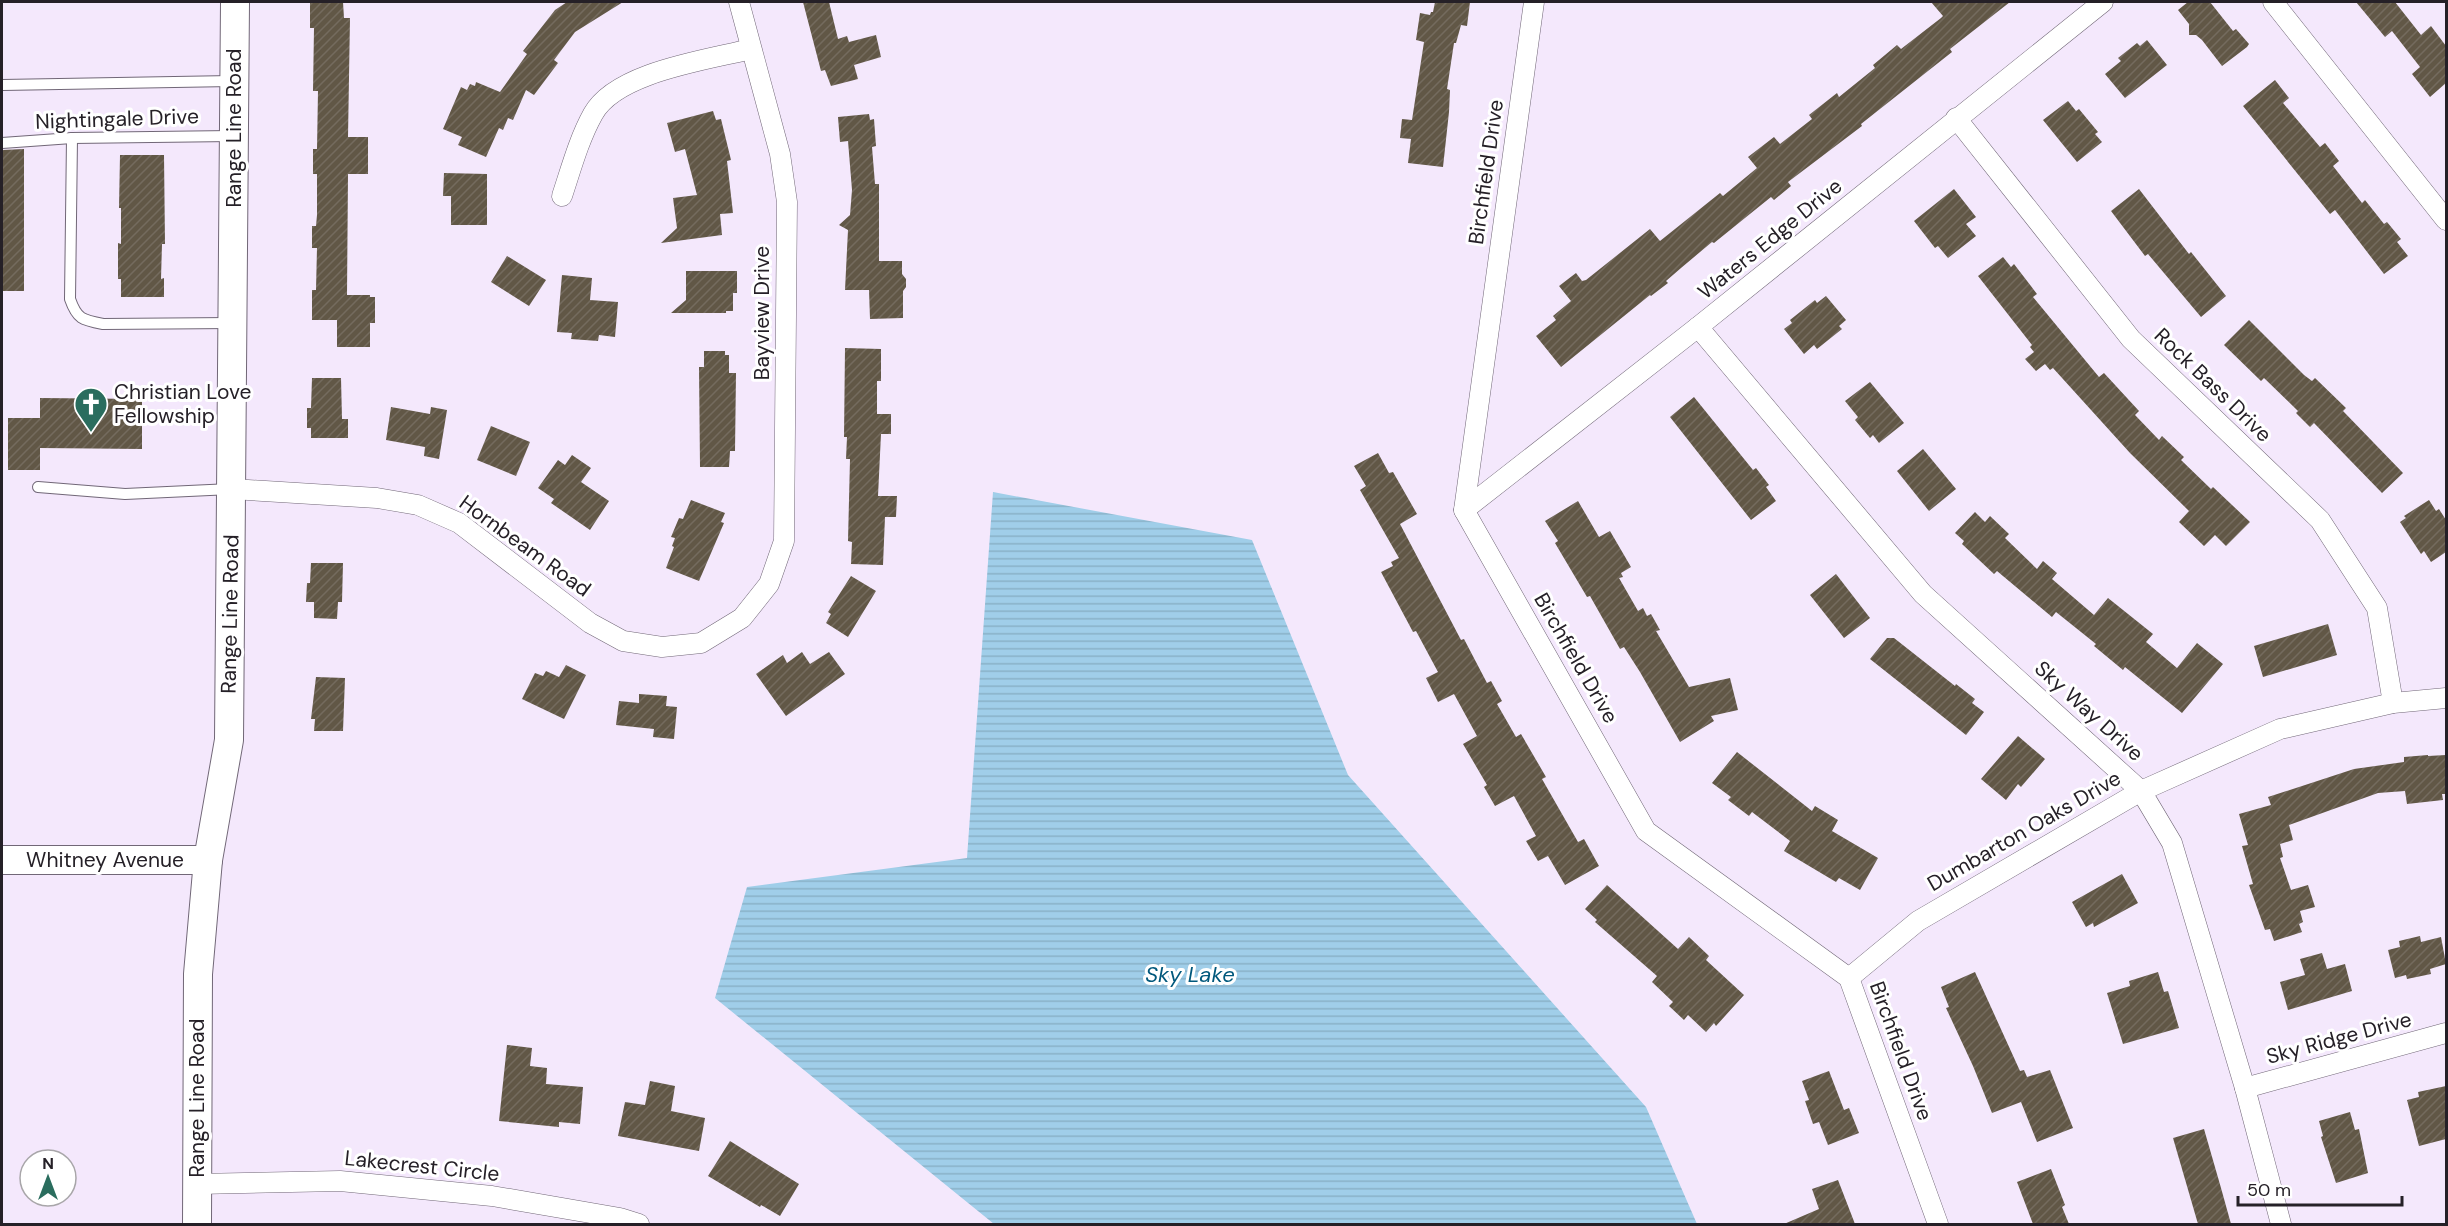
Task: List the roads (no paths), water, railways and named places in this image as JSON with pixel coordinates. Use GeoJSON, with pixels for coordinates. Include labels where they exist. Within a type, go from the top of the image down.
{"type":"FeatureCollection","features":[{"type":"Feature","properties":{"kind":"main road","name":"Range Line Road"},"geometry":{"type":"LineString","coordinates":[[197,1224],[198,974],[208,860],[229,740],[235,2]]}},
{"type":"Feature","properties":{"kind":"main road","name":"Whitney Avenue"},"geometry":{"type":"LineString","coordinates":[[2,860],[208,860]]}},
{"type":"Feature","properties":{"kind":"street","name":"Bayview Drive"},"geometry":{"type":"LineString","coordinates":[[739,2],[780,154],[787,202],[784,541],[769,584],[742,618]]}},
{"type":"Feature","properties":{"kind":"street","name":"Birchfield Drive"},"geometry":{"type":"LineString","coordinates":[[1534,2],[1464,510],[1646,831],[1849,978],[1938,1224]]}},
{"type":"Feature","properties":{"kind":"street","name":"Waters Edge Drive"},"geometry":{"type":"LineString","coordinates":[[1464,510],[1698,327],[2103,2]]}},
{"type":"Feature","properties":{"kind":"street"},"geometry":{"type":"LineString","coordinates":[[2273,2],[2446,220]]}},
{"type":"Feature","properties":{"kind":"street"},"geometry":{"type":"LineString","coordinates":[[562,196],[594,112],[617,88],[639,78],[751,49]]}},
{"type":"Feature","properties":{"kind":"street","name":"Rock Bass Drive"},"geometry":{"type":"LineString","coordinates":[[1956,118],[2131,339],[2319,520],[2377,608],[2392,703]]}},
{"type":"Feature","properties":{"kind":"street","name":"Sky Way Drive"},"geometry":{"type":"LineString","coordinates":[[1698,327],[1923,594],[2142,791],[2172,843],[2245,1088],[2281,1224]]}},
{"type":"Feature","properties":{"kind":"street","name":"Hornbeam Road"},"geometry":{"type":"LineString","coordinates":[[232,489],[377,498],[418,505],[459,523],[590,623],[623,641],[662,647],[701,643],[742,618]]}},
{"type":"Feature","properties":{"kind":"street","name":"Dumbarton Oaks Drive"},"geometry":{"type":"LineString","coordinates":[[1849,978],[1918,921],[2142,791],[2280,729],[2392,703],[2446,698]]}},
{"type":"Feature","properties":{"kind":"street","name":"Sky Ridge Drive"},"geometry":{"type":"LineString","coordinates":[[2245,1088],[2446,1033]]}},
{"type":"Feature","properties":{"kind":"street","name":"Lakecrest Circle"},"geometry":{"type":"LineString","coordinates":[[197,1184],[340,1181],[492,1196],[620,1218],[639,1224]]}},
{"type":"Feature","properties":{"kind":"lane"},"geometry":{"type":"LineString","coordinates":[[2,85],[235,81]]}},
{"type":"Feature","properties":{"kind":"lane","name":"Nightingale Drive"},"geometry":{"type":"LineString","coordinates":[[2,143],[72,138],[235,136]]}},
{"type":"Feature","properties":{"kind":"lane"},"geometry":{"type":"LineString","coordinates":[[72,138],[70,298],[75,313],[85,321],[103,324],[233,322]]}},
{"type":"Feature","properties":{"kind":"lane"},"geometry":{"type":"LineString","coordinates":[[38,488],[125,494],[232,489]]}},
{"type":"Feature","properties":{"kind":"water","name":"Sky Lake"},"geometry":{"type":"Polygon","coordinates":[[[993,492],[1252,540],[1348,775],[1646,1107],[1697,1224],[994,1224],[715,998],[747,887],[967,858],[993,492]]]}},
{"type":"Feature","properties":{"kind":"place","name":"Christian Love Fellowship"},"geometry":{"type":"Point","coordinates":[91,433]}}]}
